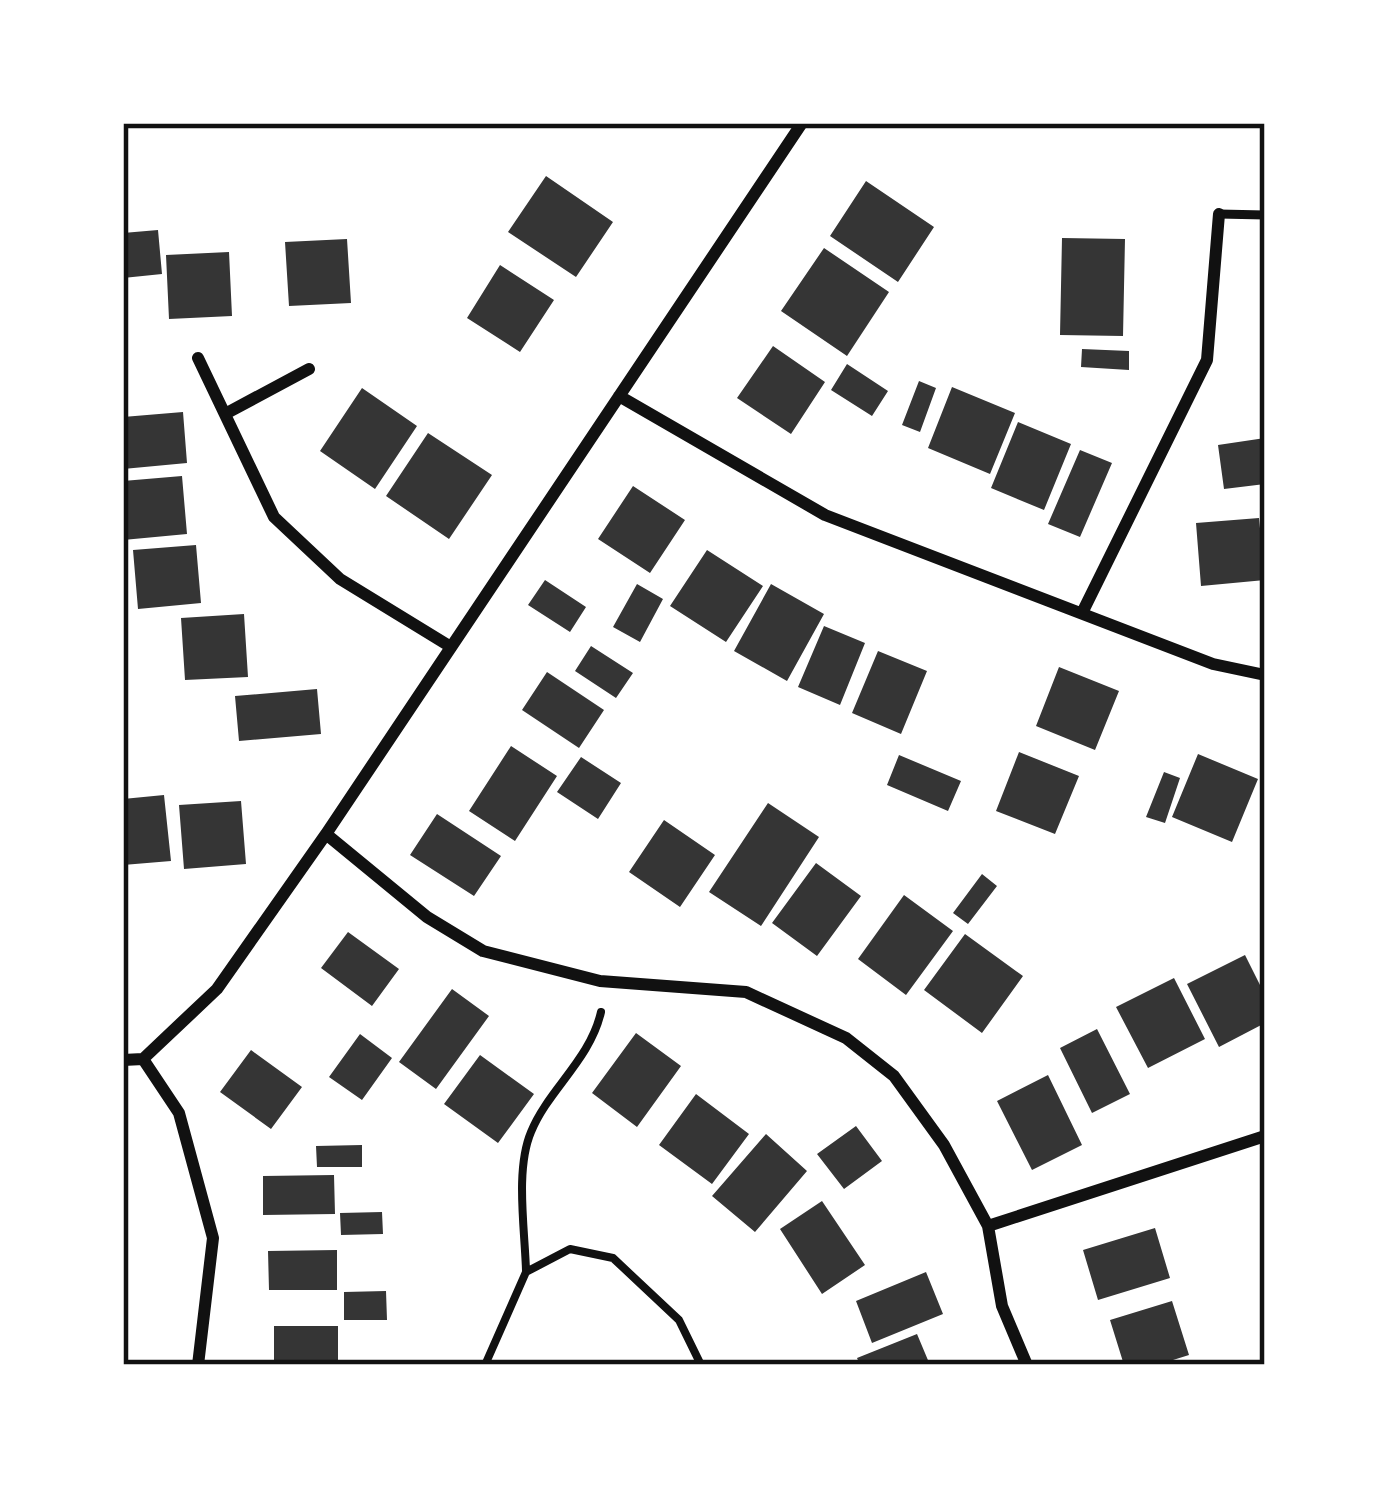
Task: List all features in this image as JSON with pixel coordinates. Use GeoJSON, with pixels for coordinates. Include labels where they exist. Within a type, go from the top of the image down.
{"type":"FeatureCollection","features":[{"type":"Feature","properties":{"kind":"street"},"geometry":{"type":"LineString","coordinates":[[123,1060],[143,1059],[217,989],[802,123]]}},
{"type":"Feature","properties":{"kind":"street"},"geometry":{"type":"LineString","coordinates":[[1083,611],[1207,360],[1219,214]]}},
{"type":"Feature","properties":{"kind":"street"},"geometry":{"type":"LineString","coordinates":[[198,358],[274,517],[340,579],[451,647]]}},
{"type":"Feature","properties":{"kind":"street"},"geometry":{"type":"LineString","coordinates":[[225,414],[309,369]]}},
{"type":"Feature","properties":{"kind":"street"},"geometry":{"type":"LineString","coordinates":[[619,396],[824,515],[1214,664],[1265,675]]}},
{"type":"Feature","properties":{"kind":"street"},"geometry":{"type":"LineString","coordinates":[[326,834],[428,917],[483,951],[600,981],[746,992],[846,1038],[894,1076],[944,1145],[988,1226],[1002,1306],[1027,1365]]}},
{"type":"Feature","properties":{"kind":"street"},"geometry":{"type":"LineString","coordinates":[[143,1059],[179,1113],[213,1238],[198,1365]]}},
{"type":"Feature","properties":{"kind":"street"},"geometry":{"type":"LineString","coordinates":[[988,1226],[1265,1136]]}},
{"type":"Feature","properties":{"kind":"lane"},"geometry":{"type":"LineString","coordinates":[[1219,214],[1265,215]]}},
{"type":"Feature","properties":{"kind":"path"},"geometry":{"type":"LineString","coordinates":[[485,1365],[526,1272],[525,1171],[531,1132],[597,1029],[603,1003],[600,981]]}},
{"type":"Feature","properties":{"kind":"path"},"geometry":{"type":"LineString","coordinates":[[526,1272],[570,1249],[614,1258],[679,1321],[700,1365]]}},
{"type":"Feature","properties":{"kind":"building"},"geometry":{"type":"Polygon","coordinates":[[[546,176],[613,222],[576,277],[508,232],[546,176]]]}},
{"type":"Feature","properties":{"kind":"building"},"geometry":{"type":"Polygon","coordinates":[[[866,181],[934,227],[898,282],[830,236],[866,181]]]}},
{"type":"Feature","properties":{"kind":"building"},"geometry":{"type":"Polygon","coordinates":[[[158,230],[162,274],[123,278],[123,233],[158,230]]]}},
{"type":"Feature","properties":{"kind":"building"},"geometry":{"type":"Polygon","coordinates":[[[1062,238],[1125,239],[1123,336],[1060,335],[1062,238]]]}},
{"type":"Feature","properties":{"kind":"building"},"geometry":{"type":"Polygon","coordinates":[[[347,239],[351,303],[289,306],[285,242],[347,239]]]}},
{"type":"Feature","properties":{"kind":"building"},"geometry":{"type":"Polygon","coordinates":[[[824,248],[889,292],[847,356],[781,311],[824,248]]]}},
{"type":"Feature","properties":{"kind":"building"},"geometry":{"type":"Polygon","coordinates":[[[229,252],[232,316],[169,319],[166,255],[229,252]]]}},
{"type":"Feature","properties":{"kind":"building"},"geometry":{"type":"Polygon","coordinates":[[[500,265],[554,300],[520,352],[467,318],[500,265]]]}},
{"type":"Feature","properties":{"kind":"building"},"geometry":{"type":"Polygon","coordinates":[[[773,346],[825,382],[791,434],[737,398],[773,346]]]}},
{"type":"Feature","properties":{"kind":"building"},"geometry":{"type":"Polygon","coordinates":[[[1082,349],[1129,351],[1129,370],[1081,367],[1082,349]]]}},
{"type":"Feature","properties":{"kind":"building"},"geometry":{"type":"Polygon","coordinates":[[[847,364],[888,391],[872,416],[831,390],[847,364]]]}},
{"type":"Feature","properties":{"kind":"building"},"geometry":{"type":"Polygon","coordinates":[[[919,381],[936,388],[920,432],[902,425],[919,381]]]}},
{"type":"Feature","properties":{"kind":"building"},"geometry":{"type":"Polygon","coordinates":[[[952,387],[1015,413],[990,474],[928,448],[952,387]]]}},
{"type":"Feature","properties":{"kind":"building"},"geometry":{"type":"Polygon","coordinates":[[[362,388],[417,426],[375,489],[320,451],[362,388]]]}},
{"type":"Feature","properties":{"kind":"building"},"geometry":{"type":"Polygon","coordinates":[[[183,412],[187,463],[123,469],[123,417],[183,412]]]}},
{"type":"Feature","properties":{"kind":"building"},"geometry":{"type":"Polygon","coordinates":[[[1018,422],[1071,444],[1044,510],[991,488],[1018,422]]]}},
{"type":"Feature","properties":{"kind":"building"},"geometry":{"type":"Polygon","coordinates":[[[428,433],[492,475],[449,539],[386,496],[428,433]]]}},
{"type":"Feature","properties":{"kind":"building"},"geometry":{"type":"Polygon","coordinates":[[[1265,438],[1265,484],[1224,489],[1218,445],[1265,438]]]}},
{"type":"Feature","properties":{"kind":"building"},"geometry":{"type":"Polygon","coordinates":[[[1080,450],[1112,463],[1080,537],[1048,524],[1080,450]]]}},
{"type":"Feature","properties":{"kind":"building"},"geometry":{"type":"Polygon","coordinates":[[[182,476],[187,534],[123,540],[123,481],[182,476]]]}},
{"type":"Feature","properties":{"kind":"building"},"geometry":{"type":"Polygon","coordinates":[[[633,486],[685,520],[650,573],[598,539],[633,486]]]}},
{"type":"Feature","properties":{"kind":"building"},"geometry":{"type":"Polygon","coordinates":[[[1259,518],[1265,580],[1201,586],[1196,523],[1259,518]]]}},
{"type":"Feature","properties":{"kind":"building"},"geometry":{"type":"Polygon","coordinates":[[[196,545],[201,603],[138,609],[133,550],[196,545]]]}},
{"type":"Feature","properties":{"kind":"building"},"geometry":{"type":"Polygon","coordinates":[[[707,550],[763,586],[726,642],[670,606],[707,550]]]}},
{"type":"Feature","properties":{"kind":"building"},"geometry":{"type":"Polygon","coordinates":[[[545,580],[586,607],[570,632],[528,605],[545,580]]]}},
{"type":"Feature","properties":{"kind":"building"},"geometry":{"type":"Polygon","coordinates":[[[637,584],[663,599],[640,642],[613,627],[637,584]]]}},
{"type":"Feature","properties":{"kind":"building"},"geometry":{"type":"Polygon","coordinates":[[[771,584],[824,614],[787,681],[734,651],[771,584]]]}},
{"type":"Feature","properties":{"kind":"building"},"geometry":{"type":"Polygon","coordinates":[[[244,614],[248,677],[185,680],[181,618],[244,614]]]}},
{"type":"Feature","properties":{"kind":"building"},"geometry":{"type":"Polygon","coordinates":[[[824,626],[865,643],[840,705],[798,687],[824,626]]]}},
{"type":"Feature","properties":{"kind":"building"},"geometry":{"type":"Polygon","coordinates":[[[591,646],[633,673],[616,698],[575,671],[591,646]]]}},
{"type":"Feature","properties":{"kind":"building"},"geometry":{"type":"Polygon","coordinates":[[[878,651],[927,671],[901,734],[852,713],[878,651]]]}},
{"type":"Feature","properties":{"kind":"building"},"geometry":{"type":"Polygon","coordinates":[[[1059,667],[1119,691],[1095,750],[1036,726],[1059,667]]]}},
{"type":"Feature","properties":{"kind":"building"},"geometry":{"type":"Polygon","coordinates":[[[547,672],[604,710],[579,748],[522,710],[547,672]]]}},
{"type":"Feature","properties":{"kind":"building"},"geometry":{"type":"Polygon","coordinates":[[[317,689],[321,734],[239,741],[235,696],[317,689]]]}},
{"type":"Feature","properties":{"kind":"building"},"geometry":{"type":"Polygon","coordinates":[[[511,746],[557,776],[515,841],[469,811],[511,746]]]}},
{"type":"Feature","properties":{"kind":"building"},"geometry":{"type":"Polygon","coordinates":[[[1019,752],[1079,776],[1055,834],[996,811],[1019,752]]]}},
{"type":"Feature","properties":{"kind":"building"},"geometry":{"type":"Polygon","coordinates":[[[1198,754],[1258,779],[1232,842],[1172,817],[1198,754]]]}},
{"type":"Feature","properties":{"kind":"building"},"geometry":{"type":"Polygon","coordinates":[[[899,755],[961,781],[948,811],[887,785],[899,755]]]}},
{"type":"Feature","properties":{"kind":"building"},"geometry":{"type":"Polygon","coordinates":[[[581,757],[621,783],[598,819],[557,792],[581,757]]]}},
{"type":"Feature","properties":{"kind":"building"},"geometry":{"type":"Polygon","coordinates":[[[1164,772],[1180,778],[1165,823],[1146,817],[1164,772]]]}},
{"type":"Feature","properties":{"kind":"building"},"geometry":{"type":"Polygon","coordinates":[[[164,795],[171,861],[123,865],[123,799],[164,795]]]}},
{"type":"Feature","properties":{"kind":"building"},"geometry":{"type":"Polygon","coordinates":[[[241,801],[246,864],[184,869],[179,805],[241,801]]]}},
{"type":"Feature","properties":{"kind":"building"},"geometry":{"type":"Polygon","coordinates":[[[768,803],[819,837],[761,926],[709,892],[768,803]]]}},
{"type":"Feature","properties":{"kind":"building"},"geometry":{"type":"Polygon","coordinates":[[[437,814],[501,856],[474,896],[410,855],[437,814]]]}},
{"type":"Feature","properties":{"kind":"building"},"geometry":{"type":"Polygon","coordinates":[[[664,820],[715,855],[680,907],[629,872],[664,820]]]}},
{"type":"Feature","properties":{"kind":"building"},"geometry":{"type":"Polygon","coordinates":[[[816,863],[861,896],[817,956],[772,923],[816,863]]]}},
{"type":"Feature","properties":{"kind":"building"},"geometry":{"type":"Polygon","coordinates":[[[982,874],[997,886],[968,924],[953,913],[982,874]]]}},
{"type":"Feature","properties":{"kind":"building"},"geometry":{"type":"Polygon","coordinates":[[[904,895],[953,931],[906,995],[858,959],[904,895]]]}},
{"type":"Feature","properties":{"kind":"building"},"geometry":{"type":"Polygon","coordinates":[[[348,932],[399,969],[372,1006],[321,968],[348,932]]]}},
{"type":"Feature","properties":{"kind":"building"},"geometry":{"type":"Polygon","coordinates":[[[965,934],[1023,976],[982,1033],[924,990],[965,934]]]}},
{"type":"Feature","properties":{"kind":"building"},"geometry":{"type":"Polygon","coordinates":[[[1245,955],[1265,995],[1265,1023],[1219,1047],[1187,984],[1245,955]]]}},
{"type":"Feature","properties":{"kind":"building"},"geometry":{"type":"Polygon","coordinates":[[[1174,978],[1205,1039],[1148,1068],[1116,1007],[1174,978]]]}},
{"type":"Feature","properties":{"kind":"building"},"geometry":{"type":"Polygon","coordinates":[[[452,989],[489,1016],[436,1089],[399,1062],[452,989]]]}},
{"type":"Feature","properties":{"kind":"building"},"geometry":{"type":"Polygon","coordinates":[[[1097,1029],[1130,1094],[1092,1113],[1060,1048],[1097,1029]]]}},
{"type":"Feature","properties":{"kind":"building"},"geometry":{"type":"Polygon","coordinates":[[[636,1033],[681,1066],[637,1127],[592,1093],[636,1033]]]}},
{"type":"Feature","properties":{"kind":"building"},"geometry":{"type":"Polygon","coordinates":[[[360,1034],[392,1058],[362,1100],[329,1077],[360,1034]]]}},
{"type":"Feature","properties":{"kind":"building"},"geometry":{"type":"Polygon","coordinates":[[[251,1050],[302,1087],[271,1129],[220,1092],[251,1050]]]}},
{"type":"Feature","properties":{"kind":"building"},"geometry":{"type":"Polygon","coordinates":[[[480,1055],[534,1094],[498,1143],[444,1104],[480,1055]]]}},
{"type":"Feature","properties":{"kind":"building"},"geometry":{"type":"Polygon","coordinates":[[[1048,1075],[1082,1145],[1032,1170],[997,1101],[1048,1075]]]}},
{"type":"Feature","properties":{"kind":"building"},"geometry":{"type":"Polygon","coordinates":[[[696,1094],[749,1134],[712,1184],[659,1145],[696,1094]]]}},
{"type":"Feature","properties":{"kind":"building"},"geometry":{"type":"Polygon","coordinates":[[[856,1126],[882,1161],[844,1189],[817,1154],[856,1126]]]}},
{"type":"Feature","properties":{"kind":"building"},"geometry":{"type":"Polygon","coordinates":[[[766,1134],[807,1171],[755,1232],[712,1196],[766,1134]]]}},
{"type":"Feature","properties":{"kind":"building"},"geometry":{"type":"Polygon","coordinates":[[[362,1145],[362,1167],[317,1167],[316,1146],[362,1145]]]}},
{"type":"Feature","properties":{"kind":"building"},"geometry":{"type":"Polygon","coordinates":[[[334,1175],[335,1214],[263,1215],[263,1176],[334,1175]]]}},
{"type":"Feature","properties":{"kind":"building"},"geometry":{"type":"Polygon","coordinates":[[[822,1201],[865,1265],[822,1294],[780,1229],[822,1201]]]}},
{"type":"Feature","properties":{"kind":"building"},"geometry":{"type":"Polygon","coordinates":[[[382,1212],[383,1234],[341,1235],[340,1213],[382,1212]]]}},
{"type":"Feature","properties":{"kind":"building"},"geometry":{"type":"Polygon","coordinates":[[[1155,1228],[1170,1278],[1098,1300],[1083,1250],[1155,1228]]]}},
{"type":"Feature","properties":{"kind":"building"},"geometry":{"type":"Polygon","coordinates":[[[337,1250],[337,1290],[269,1290],[268,1251],[337,1250]]]}},
{"type":"Feature","properties":{"kind":"building"},"geometry":{"type":"Polygon","coordinates":[[[926,1272],[943,1314],[872,1343],[856,1301],[926,1272]]]}},
{"type":"Feature","properties":{"kind":"building"},"geometry":{"type":"Polygon","coordinates":[[[386,1291],[387,1320],[344,1320],[344,1292],[386,1291]]]}},
{"type":"Feature","properties":{"kind":"building"},"geometry":{"type":"Polygon","coordinates":[[[1172,1301],[1189,1355],[1157,1365],[1124,1365],[1110,1320],[1172,1301]]]}},
{"type":"Feature","properties":{"kind":"building"},"geometry":{"type":"Polygon","coordinates":[[[274,1326],[338,1326],[338,1365],[274,1365],[274,1326]]]}},
{"type":"Feature","properties":{"kind":"building"},"geometry":{"type":"Polygon","coordinates":[[[917,1334],[930,1365],[860,1365],[857,1358],[917,1334]]]}}]}
